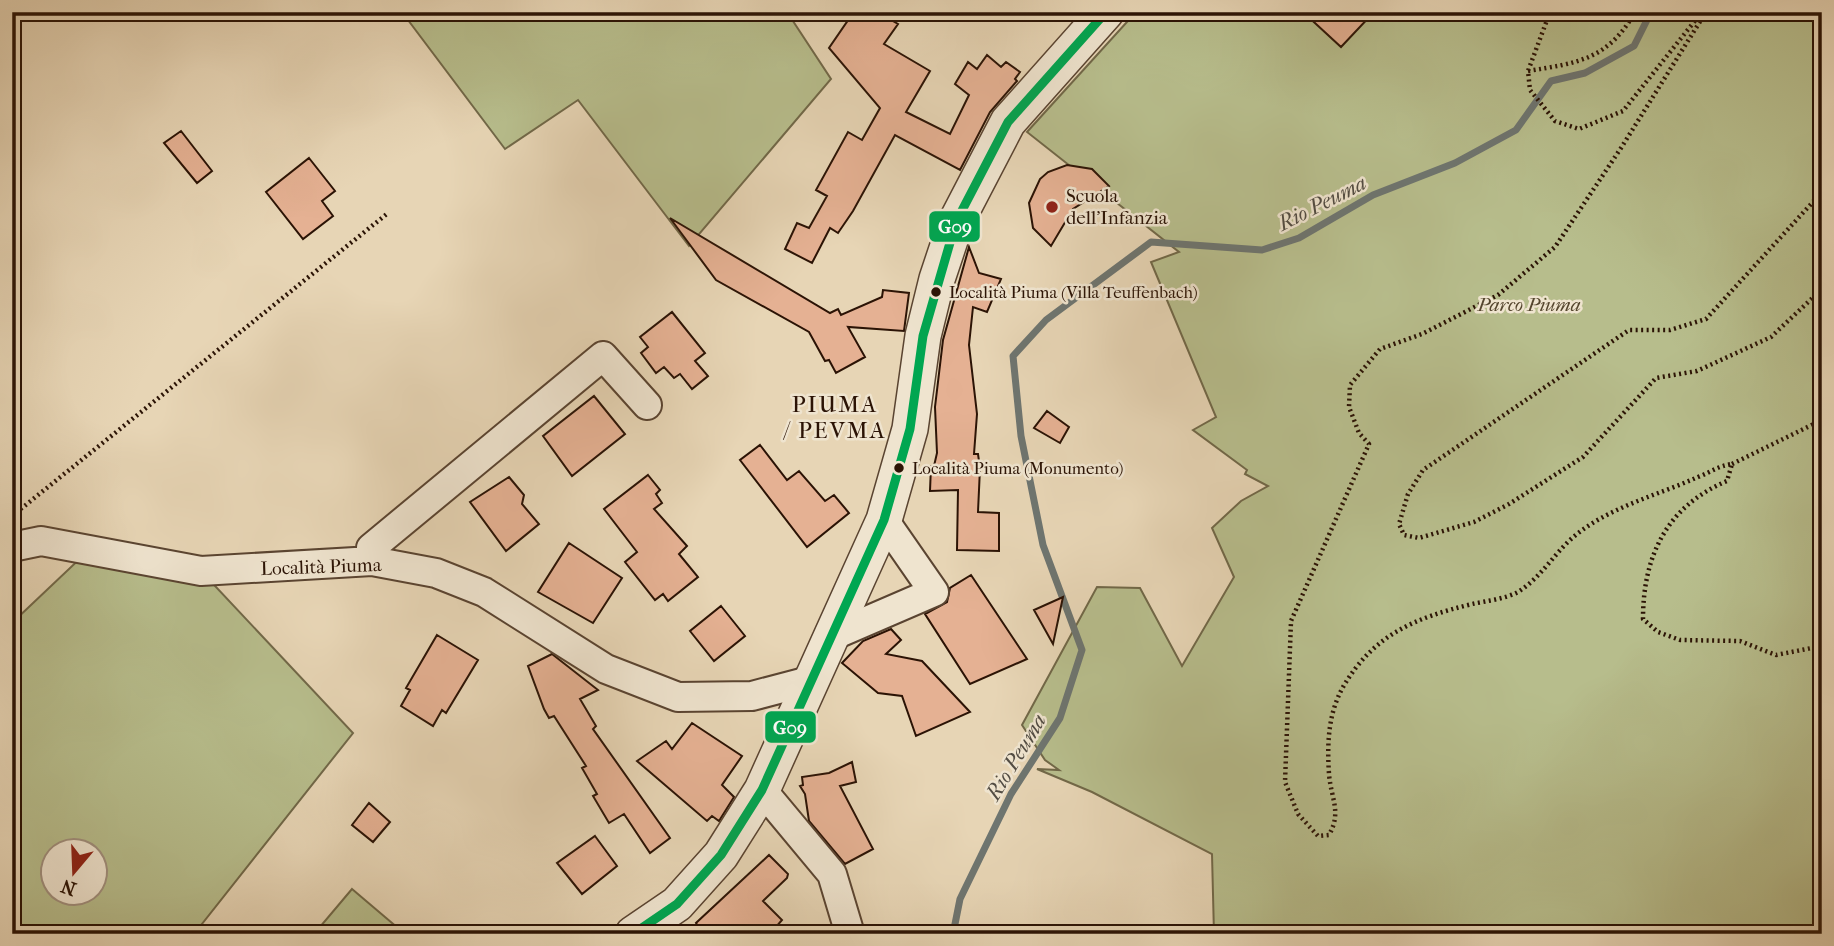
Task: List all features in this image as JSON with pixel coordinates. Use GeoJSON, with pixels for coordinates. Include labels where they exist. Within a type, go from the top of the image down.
{"type":"FeatureCollection","features":[{"type":"Feature","properties":{"kind":"street"},"geometry":{"type":"LineString","coordinates":[[633,934],[677,904],[721,855],[762,790],[884,520],[910,429],[923,336],[937,279],[956,222],[1008,122],[1106,12]]}},
{"type":"Feature","properties":{"kind":"street"},"geometry":{"type":"LineString","coordinates":[[372,561],[371,548],[604,356],[647,405]]}},
{"type":"Feature","properties":{"kind":"street"},"geometry":{"type":"LineString","coordinates":[[832,636],[934,592],[884,520]]}},
{"type":"Feature","properties":{"kind":"street","name":"Località Piuma"},"geometry":{"type":"LineString","coordinates":[[12,547],[41,541],[201,571],[372,561],[436,573],[484,592],[606,669],[678,697],[752,696],[809,681]]}},
{"type":"Feature","properties":{"kind":"street"},"geometry":{"type":"LineString","coordinates":[[762,790],[832,874],[850,934]]}},
{"type":"Feature","properties":{"kind":"path"},"geometry":{"type":"LineString","coordinates":[[1550,12],[1528,71],[1530,90],[1555,121],[1579,129],[1623,111],[1704,12]]}},
{"type":"Feature","properties":{"kind":"path"},"geometry":{"type":"LineString","coordinates":[[1528,71],[1586,61],[1625,29],[1635,12]]}},
{"type":"Feature","properties":{"kind":"path"},"geometry":{"type":"LineString","coordinates":[[1704,12],[1621,148],[1555,247],[1498,295],[1422,334],[1380,349],[1350,385],[1349,407],[1359,433],[1368,444],[1291,621],[1285,782],[1298,814],[1318,836],[1329,835],[1337,821],[1329,775],[1329,724],[1342,688],[1366,656],[1395,631],[1423,616],[1515,593],[1539,576],[1571,539],[1599,521],[1650,496],[1700,477],[1716,466],[1732,464],[1822,420]]}},
{"type":"Feature","properties":{"kind":"path"},"geometry":{"type":"LineString","coordinates":[[1822,192],[1706,319],[1670,330],[1629,330],[1423,470],[1408,494],[1399,524],[1404,535],[1419,538],[1474,522],[1509,504],[1583,457],[1656,378],[1697,371],[1771,337],[1822,289]]}},
{"type":"Feature","properties":{"kind":"path"},"geometry":{"type":"LineString","coordinates":[[12,516],[388,213]]}},
{"type":"Feature","properties":{"kind":"path"},"geometry":{"type":"LineString","coordinates":[[1732,464],[1727,481],[1702,492],[1679,511],[1662,536],[1643,584],[1643,619],[1658,632],[1680,640],[1740,641],[1776,655],[1822,646]]}},
{"type":"Feature","properties":{"kind":"green space"},"geometry":{"type":"Polygon","coordinates":[[[402,12],[787,12],[831,79],[689,246],[578,100],[505,149],[402,12]]]}},
{"type":"Feature","properties":{"kind":"green space","name":"Parco Piuma"},"geometry":{"type":"Polygon","coordinates":[[[1136,12],[1822,12],[1822,934],[1214,934],[1212,854],[1092,792],[1037,769],[1059,770],[1045,760],[1022,725],[1097,587],[1140,588],[1182,666],[1234,577],[1212,528],[1241,501],[1268,486],[1245,474],[1247,470],[1193,430],[1216,417],[1151,262],[1179,252],[1027,132],[1136,12]]]}},
{"type":"Feature","properties":{"kind":"green space"},"geometry":{"type":"Polygon","coordinates":[[[89,550],[201,571],[353,733],[194,934],[12,934],[12,623],[89,550]]]}},
{"type":"Feature","properties":{"kind":"green space"},"geometry":{"type":"Polygon","coordinates":[[[352,889],[405,934],[314,934],[352,889]]]}},
{"type":"Feature","properties":{"kind":"building"},"geometry":{"type":"Polygon","coordinates":[[[863,12],[901,12],[893,21],[898,24],[884,44],[930,71],[906,112],[950,134],[969,95],[955,84],[968,62],[977,69],[987,55],[1001,67],[1006,62],[1020,72],[1015,79],[1017,81],[990,112],[960,170],[895,135],[853,211],[838,233],[830,228],[812,263],[785,249],[797,223],[809,228],[827,196],[816,190],[848,132],[862,140],[880,108],[829,48],[851,16],[857,20],[863,12]]]}},
{"type":"Feature","properties":{"kind":"building"},"geometry":{"type":"Polygon","coordinates":[[[1303,12],[1374,12],[1341,47],[1303,12]]]}},
{"type":"Feature","properties":{"kind":"building"},"geometry":{"type":"Polygon","coordinates":[[[181,131],[212,171],[197,183],[164,143],[181,131]]]}},
{"type":"Feature","properties":{"kind":"building"},"geometry":{"type":"Polygon","coordinates":[[[309,158],[335,191],[322,201],[333,216],[303,239],[266,192],[309,158]]]}},
{"type":"Feature","properties":{"kind":"building","name":"Scuola dell'Infanzia"},"geometry":{"type":"Polygon","coordinates":[[[1067,165],[1092,169],[1109,186],[1073,209],[1051,246],[1033,228],[1029,203],[1040,179],[1048,172],[1067,165]]]}},
{"type":"Feature","properties":{"kind":"building"},"geometry":{"type":"Polygon","coordinates":[[[670,218],[830,313],[838,309],[841,315],[882,297],[883,290],[909,293],[904,331],[848,327],[865,357],[836,373],[829,360],[825,361],[809,332],[716,280],[670,218]]]}},
{"type":"Feature","properties":{"kind":"building"},"geometry":{"type":"Polygon","coordinates":[[[969,247],[979,273],[1001,279],[987,312],[973,307],[969,345],[977,414],[974,454],[978,454],[980,468],[978,512],[999,513],[999,551],[957,550],[958,490],[930,491],[931,466],[934,466],[937,453],[935,407],[943,340],[969,247]]]}},
{"type":"Feature","properties":{"kind":"building"},"geometry":{"type":"Polygon","coordinates":[[[672,312],[705,353],[695,361],[708,376],[692,389],[680,374],[674,378],[664,367],[656,373],[641,353],[648,347],[640,337],[672,312]]]}},
{"type":"Feature","properties":{"kind":"building"},"geometry":{"type":"Polygon","coordinates":[[[594,396],[625,434],[572,476],[543,436],[594,396]]]}},
{"type":"Feature","properties":{"kind":"building"},"geometry":{"type":"Polygon","coordinates":[[[1047,411],[1069,427],[1060,443],[1034,428],[1047,411]]]}},
{"type":"Feature","properties":{"kind":"building"},"geometry":{"type":"Polygon","coordinates":[[[760,445],[787,480],[799,471],[825,501],[834,495],[849,513],[807,547],[740,460],[760,445]]]}},
{"type":"Feature","properties":{"kind":"building"},"geometry":{"type":"Polygon","coordinates":[[[648,475],[660,490],[656,494],[662,503],[654,509],[687,546],[679,554],[698,577],[668,601],[663,594],[655,600],[625,562],[637,552],[604,509],[648,475]]]}},
{"type":"Feature","properties":{"kind":"building"},"geometry":{"type":"Polygon","coordinates":[[[509,477],[524,495],[522,504],[539,524],[506,551],[470,502],[509,477]]]}},
{"type":"Feature","properties":{"kind":"building"},"geometry":{"type":"Polygon","coordinates":[[[569,543],[622,578],[593,623],[538,592],[569,543]]]}},
{"type":"Feature","properties":{"kind":"building"},"geometry":{"type":"Polygon","coordinates":[[[971,575],[1027,659],[970,684],[925,614],[947,602],[950,588],[971,575]]]}},
{"type":"Feature","properties":{"kind":"building"},"geometry":{"type":"Polygon","coordinates":[[[1063,597],[1053,644],[1034,610],[1063,597]]]}},
{"type":"Feature","properties":{"kind":"building"},"geometry":{"type":"Polygon","coordinates":[[[721,606],[745,636],[714,661],[690,631],[721,606]]]}},
{"type":"Feature","properties":{"kind":"building"},"geometry":{"type":"Polygon","coordinates":[[[891,629],[901,640],[886,654],[922,661],[970,712],[916,736],[902,696],[878,693],[842,663],[863,641],[891,629]]]}},
{"type":"Feature","properties":{"kind":"building"},"geometry":{"type":"Polygon","coordinates":[[[437,635],[478,660],[446,713],[442,710],[433,726],[401,706],[410,690],[406,688],[437,635]]]}},
{"type":"Feature","properties":{"kind":"building"},"geometry":{"type":"Polygon","coordinates":[[[552,654],[598,690],[580,699],[596,726],[593,729],[670,838],[650,853],[624,814],[609,823],[593,796],[597,794],[582,768],[586,766],[554,716],[549,718],[544,709],[528,666],[552,654]]]}},
{"type":"Feature","properties":{"kind":"building"},"geometry":{"type":"Polygon","coordinates":[[[692,723],[742,756],[722,785],[734,797],[719,821],[712,816],[707,821],[637,761],[666,741],[672,749],[692,723]]]}},
{"type":"Feature","properties":{"kind":"building"},"geometry":{"type":"Polygon","coordinates":[[[852,762],[856,782],[840,786],[873,849],[845,864],[809,821],[805,794],[800,786],[803,785],[802,777],[829,773],[852,762]]]}},
{"type":"Feature","properties":{"kind":"building"},"geometry":{"type":"Polygon","coordinates":[[[369,803],[390,822],[373,842],[352,825],[369,803]]]}},
{"type":"Feature","properties":{"kind":"building"},"geometry":{"type":"Polygon","coordinates":[[[595,836],[617,866],[582,894],[557,863],[595,836]]]}},
{"type":"Feature","properties":{"kind":"building"},"geometry":{"type":"Polygon","coordinates":[[[769,855],[788,874],[763,901],[782,920],[770,934],[703,934],[696,923],[769,855]]]}},
{"type":"Feature","properties":{"kind":"waterway","name":"Rio Peuma"},"geometry":{"type":"LineString","coordinates":[[953,934],[960,899],[1011,794],[1060,718],[1082,650],[1043,545],[1021,436],[1013,356],[1046,320],[1151,242],[1262,250],[1299,238],[1373,195],[1455,163],[1516,130],[1551,81],[1585,73],[1634,46],[1651,12]]}},
{"type":"Feature","properties":{"kind":"transit line","name":"G09"},"geometry":{"type":"LineString","coordinates":[[633,934],[677,904],[721,855],[762,790],[884,520],[910,429],[923,336],[956,222],[1008,122],[1106,12]]}},
{"type":"Feature","properties":{"kind":"place","name":"Scuola dell'Infanzia"},"geometry":{"type":"Point","coordinates":[1052,207]}},
{"type":"Feature","properties":{"kind":"place","name":"Località Piuma (Villa Teuffenbach)"},"geometry":{"type":"Point","coordinates":[936,292]}},
{"type":"Feature","properties":{"kind":"place","name":"Località Piuma (Monumento)"},"geometry":{"type":"Point","coordinates":[899,468]}},
{"type":"Feature","properties":{"kind":"district","name":"PIUMA / PEVMA"},"geometry":{"type":"Point","coordinates":[835,417]}}]}
